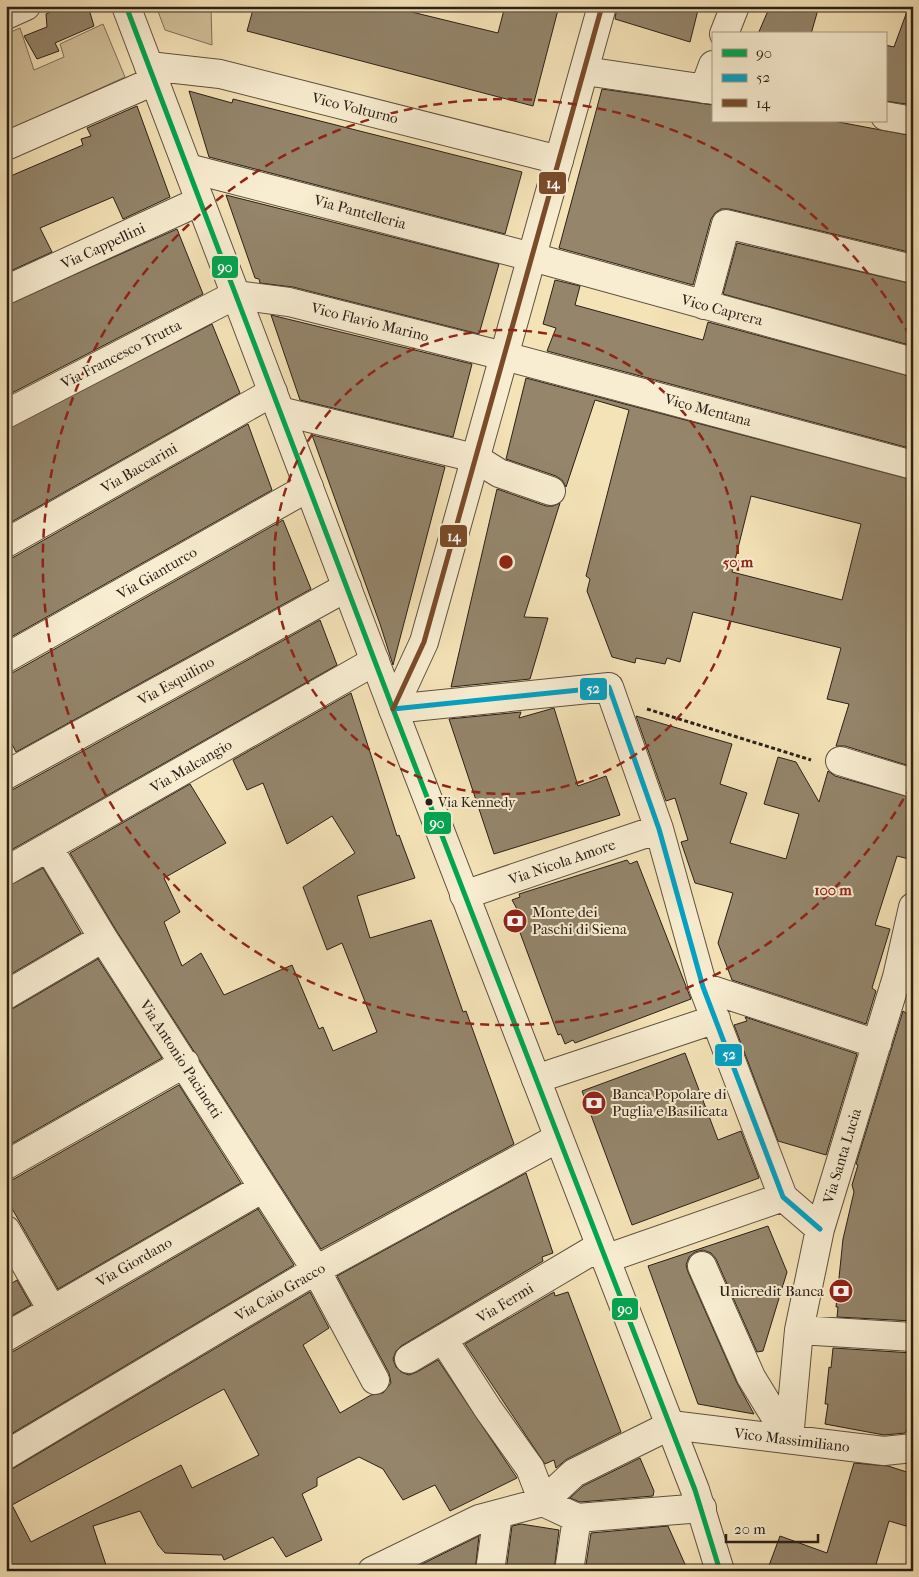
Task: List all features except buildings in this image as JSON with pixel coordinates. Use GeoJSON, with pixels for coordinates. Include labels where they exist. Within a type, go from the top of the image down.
{"type":"FeatureCollection","features":[{"type":"Feature","properties":{"kind":"street"},"geometry":{"type":"LineString","coordinates":[[6,15],[26,6]]}},
{"type":"Feature","properties":{"kind":"street"},"geometry":{"type":"LineString","coordinates":[[126,6],[464,895],[671,1425],[702,1508],[720,1571]]}},
{"type":"Feature","properties":{"kind":"street"},"geometry":{"type":"LineString","coordinates":[[393,709],[424,642],[602,6]]}},
{"type":"Feature","properties":{"kind":"street"},"geometry":{"type":"LineString","coordinates":[[725,32],[735,6]]}},
{"type":"Feature","properties":{"kind":"street"},"geometry":{"type":"LineString","coordinates":[[585,70],[710,81]]}},
{"type":"Feature","properties":{"kind":"street"},"geometry":{"type":"LineString","coordinates":[[6,146],[152,73]]}},
{"type":"Feature","properties":{"kind":"street","name":"Vico Volturno"},"geometry":{"type":"LineString","coordinates":[[152,73],[220,74],[559,160]]}},
{"type":"Feature","properties":{"kind":"street"},"geometry":{"type":"LineString","coordinates":[[886,116],[913,121]]}},
{"type":"Feature","properties":{"kind":"street","name":"Via Pantelleria"},"geometry":{"type":"LineString","coordinates":[[188,168],[532,257]]}},
{"type":"Feature","properties":{"kind":"street","name":"Via Cappellini"},"geometry":{"type":"LineString","coordinates":[[6,290],[200,201]]}},
{"type":"Feature","properties":{"kind":"street"},"geometry":{"type":"LineString","coordinates":[[704,305],[726,224],[913,270]]}},
{"type":"Feature","properties":{"kind":"street","name":"Vico Caprera"},"geometry":{"type":"LineString","coordinates":[[532,257],[913,362]]}},
{"type":"Feature","properties":{"kind":"street","name":"Vico Flavio Marino"},"geometry":{"type":"LineString","coordinates":[[236,295],[289,302],[504,356]]}},
{"type":"Feature","properties":{"kind":"street","name":"Via Francesco Trutta"},"geometry":{"type":"LineString","coordinates":[[6,414],[236,295]]}},
{"type":"Feature","properties":{"kind":"street","name":"Vico Mentana"},"geometry":{"type":"LineString","coordinates":[[504,356],[913,465]]}},
{"type":"Feature","properties":{"kind":"street"},"geometry":{"type":"LineString","coordinates":[[276,402],[475,458],[499,473],[551,491]]}},
{"type":"Feature","properties":{"kind":"street","name":"Via Baccarini"},"geometry":{"type":"LineString","coordinates":[[6,543],[276,402]]}},
{"type":"Feature","properties":{"kind":"street","name":"Via Gianturco"},"geometry":{"type":"LineString","coordinates":[[6,658],[309,487]]}},
{"type":"Feature","properties":{"kind":"street","name":"Via Esquilino"},"geometry":{"type":"LineString","coordinates":[[6,776],[347,587]]}},
{"type":"Feature","properties":{"kind":"street","name":"Via Malcangio"},"geometry":{"type":"LineString","coordinates":[[6,871],[375,661]]}},
{"type":"Feature","properties":{"kind":"street"},"geometry":{"type":"LineString","coordinates":[[393,709],[611,694],[660,829],[703,987],[783,1197],[820,1229]]}},
{"type":"Feature","properties":{"kind":"street"},"geometry":{"type":"LineString","coordinates":[[840,761],[913,783]]}},
{"type":"Feature","properties":{"kind":"street","name":"Via Nicola Amore"},"geometry":{"type":"LineString","coordinates":[[464,895],[660,829]]}},
{"type":"Feature","properties":{"kind":"street","name":"Via Antonio Pacinotti"},"geometry":{"type":"LineString","coordinates":[[48,847],[103,938],[185,1063],[316,1270],[375,1380]]}},
{"type":"Feature","properties":{"kind":"street","name":"Via Santa Lucia"},"geometry":{"type":"LineString","coordinates":[[789,1439],[799,1330],[820,1229],[877,1044],[905,982],[913,907]]}},
{"type":"Feature","properties":{"kind":"street"},"geometry":{"type":"LineString","coordinates":[[6,995],[103,938]]}},
{"type":"Feature","properties":{"kind":"street"},"geometry":{"type":"LineString","coordinates":[[703,987],[877,1044]]}},
{"type":"Feature","properties":{"kind":"street"},"geometry":{"type":"LineString","coordinates":[[536,1079],[716,1019]]}},
{"type":"Feature","properties":{"kind":"street"},"geometry":{"type":"LineString","coordinates":[[6,1165],[185,1063]]}},
{"type":"Feature","properties":{"kind":"street","name":"Via Caio Gracco"},"geometry":{"type":"LineString","coordinates":[[6,1454],[316,1270],[558,1138]]}},
{"type":"Feature","properties":{"kind":"street","name":"Via Giordano"},"geometry":{"type":"LineString","coordinates":[[6,1336],[263,1188]]}},
{"type":"Feature","properties":{"kind":"street","name":"Via Fermi"},"geometry":{"type":"LineString","coordinates":[[409,1359],[603,1252],[783,1197]]}},
{"type":"Feature","properties":{"kind":"street"},"geometry":{"type":"LineString","coordinates":[[6,1230],[52,1310]]}},
{"type":"Feature","properties":{"kind":"street"},"geometry":{"type":"LineString","coordinates":[[702,1266],[751,1377],[789,1439]]}},
{"type":"Feature","properties":{"kind":"street"},"geometry":{"type":"LineString","coordinates":[[799,1330],[913,1336]]}},
{"type":"Feature","properties":{"kind":"street"},"geometry":{"type":"LineString","coordinates":[[443,1340],[488,1409],[530,1468],[543,1502],[577,1518],[702,1508]]}},
{"type":"Feature","properties":{"kind":"street"},"geometry":{"type":"LineString","coordinates":[[372,1571],[479,1519],[543,1502],[574,1473],[671,1425]]}},
{"type":"Feature","properties":{"kind":"street","name":"Vico Massimiliano"},"geometry":{"type":"LineString","coordinates":[[671,1425],[884,1450],[913,1448]]}},
{"type":"Feature","properties":{"kind":"street"},"geometry":{"type":"LineString","coordinates":[[490,1571],[498,1514]]}},
{"type":"Feature","properties":{"kind":"street"},"geometry":{"type":"LineString","coordinates":[[569,1571],[577,1518]]}},
{"type":"Feature","properties":{"kind":"path"},"geometry":{"type":"LineString","coordinates":[[611,694],[818,762],[840,761]]}},
{"type":"Feature","properties":{"kind":"shaded area"},"geometry":{"type":"Polygon","coordinates":[[[156,6],[211,6],[212,45],[165,30],[156,6]]]}},
{"type":"Feature","properties":{"kind":"shaded area"},"geometry":{"type":"Polygon","coordinates":[[[103,24],[125,77],[6,131],[6,34],[20,28],[34,70],[64,57],[60,44],[103,24]]]}},
{"type":"Feature","properties":{"kind":"transit line","name":"90"},"geometry":{"type":"LineString","coordinates":[[126,6],[393,709],[695,1490],[720,1571]]}},
{"type":"Feature","properties":{"kind":"transit line","name":"14"},"geometry":{"type":"LineString","coordinates":[[393,709],[424,642],[602,6]]}},
{"type":"Feature","properties":{"kind":"transit line","name":"52"},"geometry":{"type":"LineString","coordinates":[[393,709],[609,687],[659,829],[703,987],[783,1197],[820,1229]]}},
{"type":"Feature","properties":{"kind":"place","name":"Via Kennedy"},"geometry":{"type":"Point","coordinates":[429,802]}},
{"type":"Feature","properties":{"kind":"place","name":"Monte dei Paschi di Siena"},"geometry":{"type":"Point","coordinates":[515,921]}},
{"type":"Feature","properties":{"kind":"place","name":"Banca Popolare di Puglia e Basilicata"},"geometry":{"type":"Point","coordinates":[594,1103]}},
{"type":"Feature","properties":{"kind":"place","name":"Unicredit Banca"},"geometry":{"type":"Point","coordinates":[841,1291]}}]}
